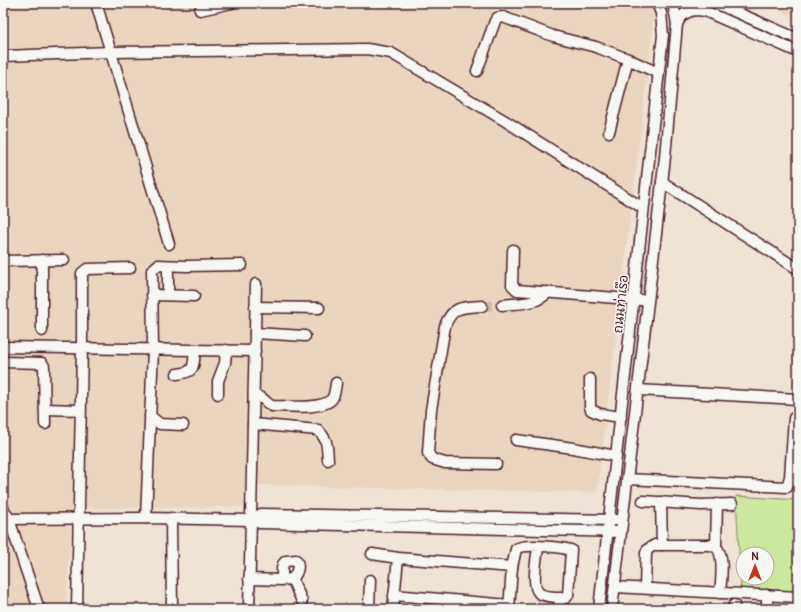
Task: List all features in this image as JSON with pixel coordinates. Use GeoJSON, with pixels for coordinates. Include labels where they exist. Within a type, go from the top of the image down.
{"type":"FeatureCollection","features":[{"type":"Feature","properties":{"kind":"street"},"geometry":{"type":"LineString","coordinates":[[96,3],[169,244]]}},
{"type":"Feature","properties":{"kind":"street"},"geometry":{"type":"LineString","coordinates":[[200,10],[232,3]]}},
{"type":"Feature","properties":{"kind":"street","name":"ถนนท่าเรือ"},"geometry":{"type":"LineString","coordinates":[[599,609],[663,35],[661,13],[657,3]]}},
{"type":"Feature","properties":{"kind":"street"},"geometry":{"type":"LineString","coordinates":[[715,3],[798,39]]}},
{"type":"Feature","properties":{"kind":"street"},"geometry":{"type":"LineString","coordinates":[[612,609],[662,182],[678,24],[674,4]]}},
{"type":"Feature","properties":{"kind":"street"},"geometry":{"type":"LineString","coordinates":[[678,24],[682,16],[689,11],[698,10],[798,52]]}},
{"type":"Feature","properties":{"kind":"street"},"geometry":{"type":"LineString","coordinates":[[477,71],[495,21],[497,18],[503,17],[553,36],[596,47],[658,73]]}},
{"type":"Feature","properties":{"kind":"street"},"geometry":{"type":"LineString","coordinates":[[3,56],[111,52],[366,50],[391,53],[507,122],[643,208]]}},
{"type":"Feature","properties":{"kind":"street"},"geometry":{"type":"LineString","coordinates":[[609,132],[628,60]]}},
{"type":"Feature","properties":{"kind":"street"},"geometry":{"type":"LineString","coordinates":[[662,182],[798,269]]}},
{"type":"Feature","properties":{"kind":"street"},"geometry":{"type":"LineString","coordinates":[[513,250],[512,285],[517,290],[649,300]]}},
{"type":"Feature","properties":{"kind":"street"},"geometry":{"type":"LineString","coordinates":[[42,260],[42,331]]}},
{"type":"Feature","properties":{"kind":"street"},"geometry":{"type":"LineString","coordinates":[[3,261],[64,260]]}},
{"type":"Feature","properties":{"kind":"street"},"geometry":{"type":"LineString","coordinates":[[146,518],[153,349],[152,270],[158,265],[242,265]]}},
{"type":"Feature","properties":{"kind":"street"},"geometry":{"type":"LineString","coordinates":[[168,266],[168,295]]}},
{"type":"Feature","properties":{"kind":"street"},"geometry":{"type":"LineString","coordinates":[[77,609],[82,272],[87,269],[130,268]]}},
{"type":"Feature","properties":{"kind":"street"},"geometry":{"type":"LineString","coordinates":[[249,609],[256,284]]}},
{"type":"Feature","properties":{"kind":"street"},"geometry":{"type":"LineString","coordinates":[[502,305],[533,302],[539,300],[548,292]]}},
{"type":"Feature","properties":{"kind":"street"},"geometry":{"type":"LineString","coordinates":[[152,295],[194,296]]}},
{"type":"Feature","properties":{"kind":"street"},"geometry":{"type":"LineString","coordinates":[[482,306],[461,308],[456,310],[448,318],[445,326],[431,410],[428,455],[432,459],[445,463],[496,464]]}},
{"type":"Feature","properties":{"kind":"street"},"geometry":{"type":"LineString","coordinates":[[255,307],[319,308]]}},
{"type":"Feature","properties":{"kind":"street"},"geometry":{"type":"LineString","coordinates":[[255,333],[305,336]]}},
{"type":"Feature","properties":{"kind":"street"},"geometry":{"type":"LineString","coordinates":[[3,347],[254,351]]}},
{"type":"Feature","properties":{"kind":"street"},"geometry":{"type":"LineString","coordinates":[[177,374],[192,370],[195,350]]}},
{"type":"Feature","properties":{"kind":"street"},"geometry":{"type":"LineString","coordinates":[[218,394],[218,381],[225,363],[226,350]]}},
{"type":"Feature","properties":{"kind":"street"},"geometry":{"type":"LineString","coordinates":[[3,362],[42,363],[44,366],[45,424]]}},
{"type":"Feature","properties":{"kind":"street"},"geometry":{"type":"LineString","coordinates":[[590,379],[591,410],[600,414],[621,417]]}},
{"type":"Feature","properties":{"kind":"street"},"geometry":{"type":"LineString","coordinates":[[254,396],[262,398],[272,406],[319,405],[331,400],[334,396],[336,383]]}},
{"type":"Feature","properties":{"kind":"street"},"geometry":{"type":"LineString","coordinates":[[638,390],[798,399]]}},
{"type":"Feature","properties":{"kind":"street"},"geometry":{"type":"LineString","coordinates":[[45,409],[80,410]]}},
{"type":"Feature","properties":{"kind":"street"},"geometry":{"type":"LineString","coordinates":[[150,416],[160,424],[183,425]]}},
{"type":"Feature","properties":{"kind":"street"},"geometry":{"type":"LineString","coordinates":[[627,479],[787,487],[790,477],[794,418]]}},
{"type":"Feature","properties":{"kind":"street"},"geometry":{"type":"LineString","coordinates":[[253,424],[318,430],[326,442],[328,460]]}},
{"type":"Feature","properties":{"kind":"street"},"geometry":{"type":"LineString","coordinates":[[516,440],[616,456]]}},
{"type":"Feature","properties":{"kind":"street"},"geometry":{"type":"LineString","coordinates":[[643,501],[701,505],[732,504]]}},
{"type":"Feature","properties":{"kind":"street"},"geometry":{"type":"LineString","coordinates":[[661,502],[662,545]]}},
{"type":"Feature","properties":{"kind":"street"},"geometry":{"type":"LineString","coordinates":[[717,504],[716,547],[720,552],[720,593]]}},
{"type":"Feature","properties":{"kind":"street"},"geometry":{"type":"LineString","coordinates":[[3,508],[9,519],[39,609]]}},
{"type":"Feature","properties":{"kind":"street"},"geometry":{"type":"LineString","coordinates":[[251,520],[260,514],[622,520]]}},
{"type":"Feature","properties":{"kind":"street"},"geometry":{"type":"LineString","coordinates":[[9,519],[171,518],[251,520],[260,523],[620,532]]}},
{"type":"Feature","properties":{"kind":"street"},"geometry":{"type":"LineString","coordinates":[[171,518],[172,609]]}},
{"type":"Feature","properties":{"kind":"street"},"geometry":{"type":"LineString","coordinates":[[645,588],[646,553],[650,547],[662,545],[716,547]]}},
{"type":"Feature","properties":{"kind":"street"},"geometry":{"type":"LineString","coordinates":[[394,595],[509,607],[512,567],[517,548],[538,546],[571,550],[568,596],[566,598],[543,595],[536,589],[535,577],[538,546]]}},
{"type":"Feature","properties":{"kind":"street"},"geometry":{"type":"LineString","coordinates":[[372,554],[398,558],[512,567]]}},
{"type":"Feature","properties":{"kind":"street"},"geometry":{"type":"LineString","coordinates":[[393,609],[398,558]]}},
{"type":"Feature","properties":{"kind":"street"},"geometry":{"type":"LineString","coordinates":[[250,579],[287,579],[302,601]]}},
{"type":"Feature","properties":{"kind":"street"},"geometry":{"type":"LineString","coordinates":[[369,609],[370,580]]}},
{"type":"Feature","properties":{"kind":"street"},"geometry":{"type":"LineString","coordinates":[[615,587],[798,597]]}},
{"type":"Feature","properties":{"kind":"street"},"geometry":{"type":"LineString","coordinates":[[767,596],[767,609]]}},
{"type":"Feature","properties":{"kind":"street"},"geometry":{"type":"LineString","coordinates":[[559,609],[560,597]]}},
{"type":"Feature","properties":{"kind":"shaded area"},"geometry":{"type":"Polygon","coordinates":[[[3,3],[656,3],[597,493],[246,485],[246,507],[72,508],[66,606],[53,609],[6,609],[3,600],[3,3]]]}},
{"type":"Feature","properties":{"kind":"shaded area"},"geometry":{"type":"Polygon","coordinates":[[[763,3],[798,3],[798,19],[763,3]]]}},
{"type":"Feature","properties":{"kind":"green space"},"geometry":{"type":"Polygon","coordinates":[[[736,496],[798,500],[798,593],[741,589],[741,586],[775,586],[775,546],[739,546],[736,496]]]}},
{"type":"Feature","properties":{"kind":"tunnel"},"geometry":{"type":"LineString","coordinates":[[482,306],[502,305]]}}]}
